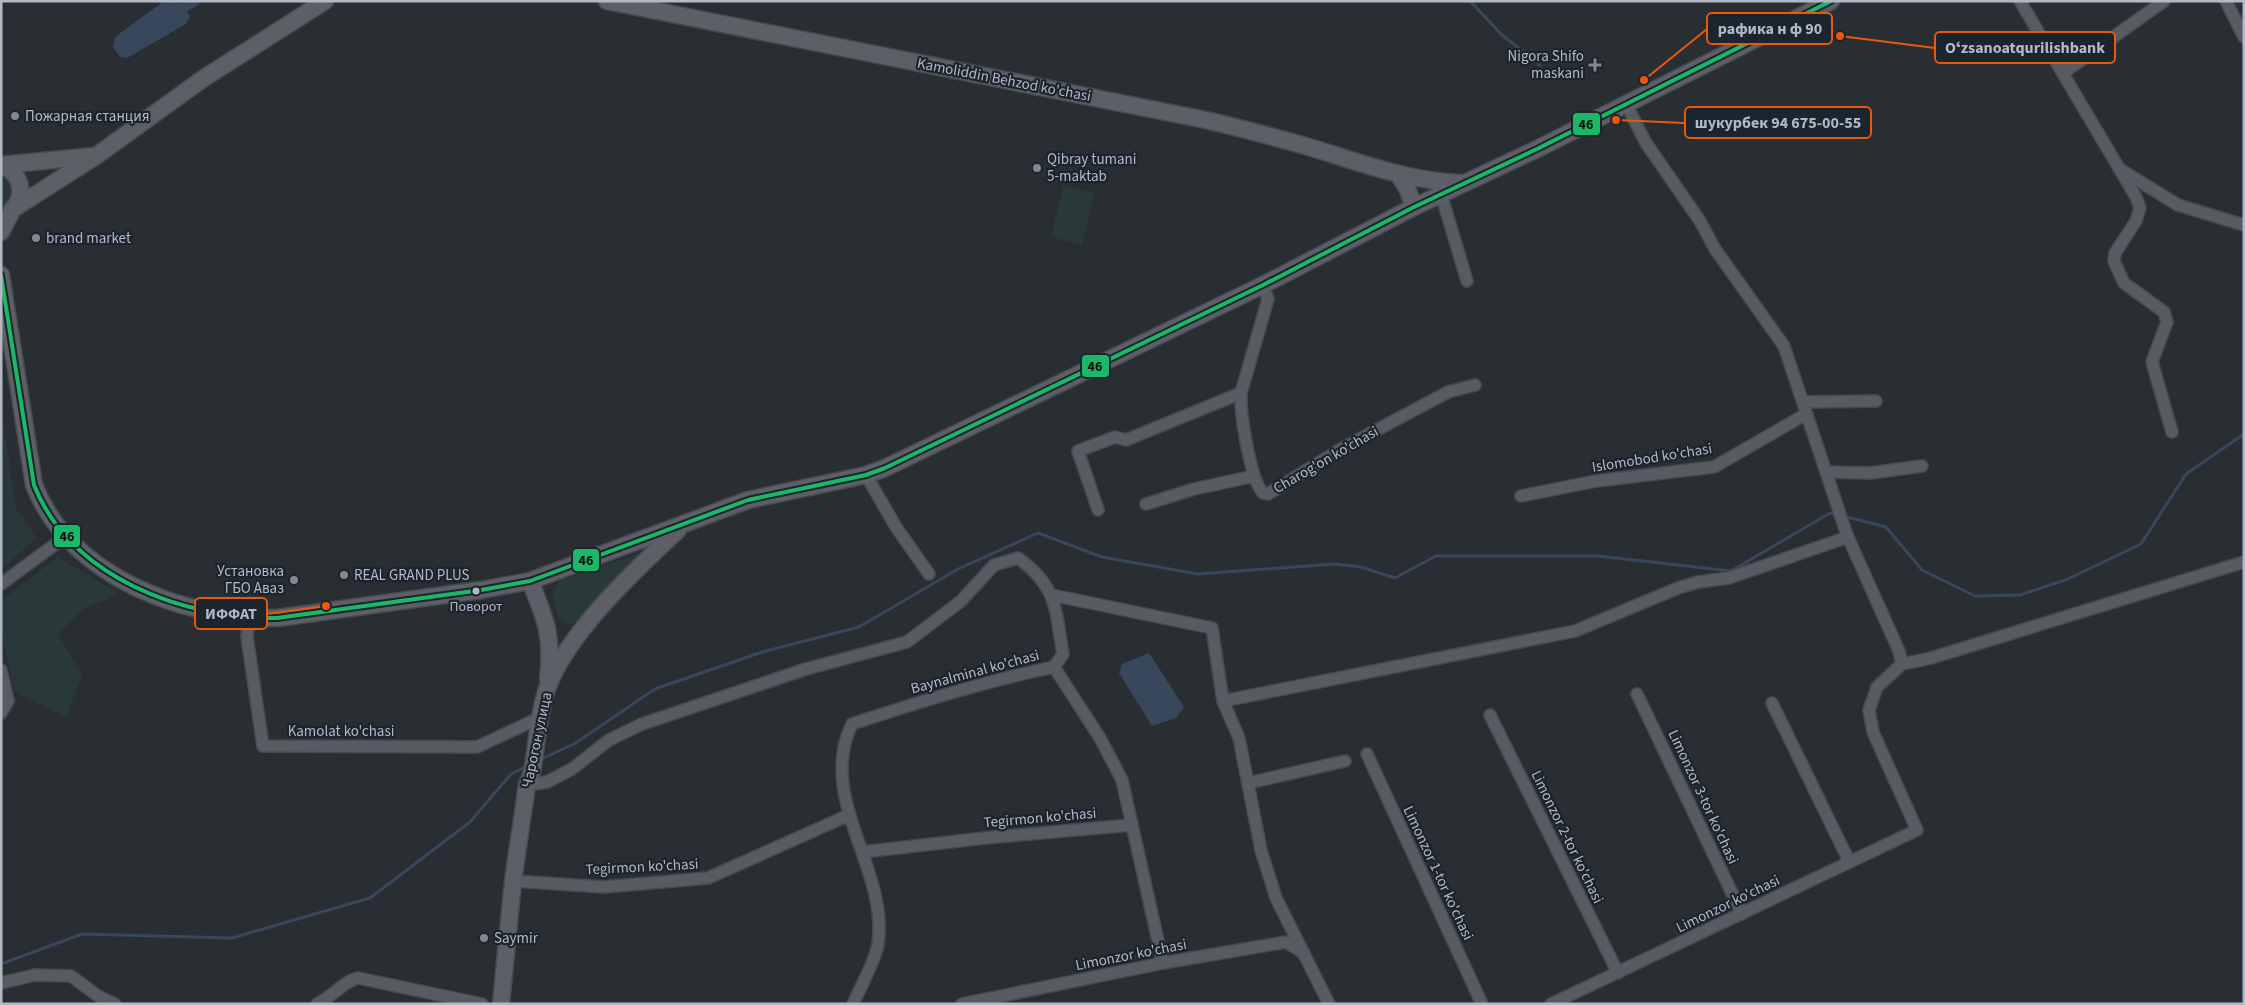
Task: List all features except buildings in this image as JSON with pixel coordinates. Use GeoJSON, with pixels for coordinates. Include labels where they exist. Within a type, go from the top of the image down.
{"type":"FeatureCollection","features":[{"type":"Feature","properties":{"kind":"main road"},"geometry":{"type":"LineString","coordinates":[[7,212],[96,156],[204,78],[325,1]]}},
{"type":"Feature","properties":{"kind":"main road","name":"Kamoliddin Behzod ko'chasi"},"geometry":{"type":"LineString","coordinates":[[607,1],[1206,120],[1270,136],[1398,174],[1435,182],[1462,183]]}},
{"type":"Feature","properties":{"kind":"main road"},"geometry":{"type":"LineString","coordinates":[[1,275],[33,480],[42,503],[65,537],[106,570],[153,595],[200,611],[250,619],[286,617],[481,590],[530,581],[748,500],[866,475],[1263,285],[1462,183],[1537,149],[1831,1]]}},
{"type":"Feature","properties":{"kind":"main road"},"geometry":{"type":"LineString","coordinates":[[2,165],[96,156]]}},
{"type":"Feature","properties":{"kind":"main road"},"geometry":{"type":"LineString","coordinates":[[1,232],[7,212],[18,203],[21,188],[15,174],[2,165]]}},
{"type":"Feature","properties":{"kind":"main road"},"geometry":{"type":"LineString","coordinates":[[1398,174],[1407,188],[1414,207]]}},
{"type":"Feature","properties":{"kind":"main road","name":"Чарогон улица"},"geometry":{"type":"LineString","coordinates":[[501,1004],[513,881],[547,689],[563,658],[586,626],[649,557],[683,525]]}},
{"type":"Feature","properties":{"kind":"main road"},"geometry":{"type":"LineString","coordinates":[[530,581],[547,622],[550,638],[547,689]]}},
{"type":"Feature","properties":{"kind":"street"},"geometry":{"type":"LineString","coordinates":[[2020,1],[2136,197],[2140,208],[2136,221],[2115,253],[2114,261],[2124,283],[2164,312],[2167,322],[2152,362],[2172,432]]}},
{"type":"Feature","properties":{"kind":"street"},"geometry":{"type":"LineString","coordinates":[[2063,73],[2164,1]]}},
{"type":"Feature","properties":{"kind":"street"},"geometry":{"type":"LineString","coordinates":[[2226,1],[2244,37]]}},
{"type":"Feature","properties":{"kind":"street"},"geometry":{"type":"LineString","coordinates":[[1626,104],[1646,142],[1700,221],[1715,248],[1784,346],[1830,489],[1847,535],[1899,650],[1902,664],[1931,658],[2244,562]]}},
{"type":"Feature","properties":{"kind":"street"},"geometry":{"type":"LineString","coordinates":[[2120,170],[2178,205],[2244,225]]}},
{"type":"Feature","properties":{"kind":"street"},"geometry":{"type":"LineString","coordinates":[[1441,194],[1467,281]]}},
{"type":"Feature","properties":{"kind":"street","name":"Charog'on ko'chasi"},"geometry":{"type":"LineString","coordinates":[[1263,285],[1268,299],[1241,393],[1240,405],[1254,476],[1259,488],[1268,494],[1341,449],[1448,392],[1475,385]]}},
{"type":"Feature","properties":{"kind":"street"},"geometry":{"type":"LineString","coordinates":[[1098,510],[1078,451],[1115,437],[1126,440],[1241,393]]}},
{"type":"Feature","properties":{"kind":"street"},"geometry":{"type":"LineString","coordinates":[[1803,402],[1876,401]]}},
{"type":"Feature","properties":{"kind":"street","name":"Islomobod ko'chasi"},"geometry":{"type":"LineString","coordinates":[[1521,496],[1596,481],[1714,467],[1806,414]]}},
{"type":"Feature","properties":{"kind":"street"},"geometry":{"type":"LineString","coordinates":[[1826,472],[1870,474],[1922,466]]}},
{"type":"Feature","properties":{"kind":"street"},"geometry":{"type":"LineString","coordinates":[[866,475],[896,527],[929,574]]}},
{"type":"Feature","properties":{"kind":"street"},"geometry":{"type":"LineString","coordinates":[[1146,504],[1194,489],[1254,476]]}},
{"type":"Feature","properties":{"kind":"street"},"geometry":{"type":"LineString","coordinates":[[1223,701],[1446,659],[1574,631],[1678,588],[1698,582],[1729,578],[1847,535]]}},
{"type":"Feature","properties":{"kind":"street"},"geometry":{"type":"LineString","coordinates":[[1,584],[65,537]]}},
{"type":"Feature","properties":{"kind":"street","name":"Baynalminal ko'chasi"},"geometry":{"type":"LineString","coordinates":[[530,778],[547,782],[572,769],[609,740],[642,724],[806,669],[906,642],[961,601],[994,565],[1018,558],[1036,572],[1052,595],[1063,654],[1054,667],[1013,675],[852,724],[847,734],[841,763],[849,816],[878,907],[878,944],[853,1004]]}},
{"type":"Feature","properties":{"kind":"street"},"geometry":{"type":"LineString","coordinates":[[1052,595],[1212,628],[1223,701],[1239,738],[1261,850],[1276,898],[1329,1004]]}},
{"type":"Feature","properties":{"kind":"street","name":"Kamolat ko'chasi"},"geometry":{"type":"LineString","coordinates":[[250,619],[247,637],[262,746],[477,747],[541,717]]}},
{"type":"Feature","properties":{"kind":"street","name":"Limonzor ko'chasi"},"geometry":{"type":"LineString","coordinates":[[1551,1004],[1916,830],[1873,732],[1869,710],[1877,687],[1902,664]]}},
{"type":"Feature","properties":{"kind":"street"},"geometry":{"type":"LineString","coordinates":[[1054,667],[1100,738],[1122,780],[1131,825],[1145,875],[1163,963]]}},
{"type":"Feature","properties":{"kind":"street"},"geometry":{"type":"LineString","coordinates":[[1,670],[8,701],[1,713]]}},
{"type":"Feature","properties":{"kind":"street","name":"Limonzor 3-tor ko'chasi"},"geometry":{"type":"LineString","coordinates":[[1637,694],[1742,914]]}},
{"type":"Feature","properties":{"kind":"street"},"geometry":{"type":"LineString","coordinates":[[1772,702],[1849,861]]}},
{"type":"Feature","properties":{"kind":"street","name":"Limonzor 2-tor ko'chasi"},"geometry":{"type":"LineString","coordinates":[[1490,715],[1618,973]]}},
{"type":"Feature","properties":{"kind":"street","name":"Limonzor 1-tor ko'chasi"},"geometry":{"type":"LineString","coordinates":[[1367,754],[1482,1004]]}},
{"type":"Feature","properties":{"kind":"street"},"geometry":{"type":"LineString","coordinates":[[1248,783],[1345,761]]}},
{"type":"Feature","properties":{"kind":"street","name":"Tegirmon ko'chasi"},"geometry":{"type":"LineString","coordinates":[[513,881],[604,887],[708,878],[849,816]]}},
{"type":"Feature","properties":{"kind":"street","name":"Tegirmon ko'chasi"},"geometry":{"type":"LineString","coordinates":[[862,852],[985,838],[1131,825]]}},
{"type":"Feature","properties":{"kind":"street","name":"Limonzor ko'chasi"},"geometry":{"type":"LineString","coordinates":[[962,1004],[1163,963],[1286,942],[1304,953]]}},
{"type":"Feature","properties":{"kind":"street"},"geometry":{"type":"LineString","coordinates":[[1,983],[34,976],[71,976],[98,996],[115,1004]]}},
{"type":"Feature","properties":{"kind":"street"},"geometry":{"type":"LineString","coordinates":[[317,1004],[332,996],[348,980],[358,978],[482,1004]]}},
{"type":"Feature","properties":{"kind":"shaded area"},"geometry":{"type":"Polygon","coordinates":[[[1,173],[5,174],[15,192],[6,209],[1,211],[1,173]]]}},
{"type":"Feature","properties":{"kind":"shaded area"},"geometry":{"type":"Polygon","coordinates":[[[1063,186],[1094,193],[1082,245],[1051,237],[1063,186]]]}},
{"type":"Feature","properties":{"kind":"shaded area"},"geometry":{"type":"Polygon","coordinates":[[[1,409],[16,508],[36,537],[1,571],[1,409]]]}},
{"type":"Feature","properties":{"kind":"shaded area"},"geometry":{"type":"Polygon","coordinates":[[[641,553],[577,623],[569,624],[559,619],[552,594],[559,581],[641,553]]]}},
{"type":"Feature","properties":{"kind":"shaded area"},"geometry":{"type":"Polygon","coordinates":[[[58,557],[119,594],[83,609],[58,634],[82,676],[66,717],[15,692],[1,630],[1,601],[58,557]]]}},
{"type":"Feature","properties":{"kind":"water"},"geometry":{"type":"Polygon","coordinates":[[[164,1],[181,1],[190,17],[186,24],[127,58],[120,57],[113,47],[115,37],[164,1]]]}},
{"type":"Feature","properties":{"kind":"water"},"geometry":{"type":"Polygon","coordinates":[[[1149,653],[1184,707],[1176,718],[1152,726],[1119,673],[1122,664],[1149,653]]]}},
{"type":"Feature","properties":{"kind":"waterway"},"geometry":{"type":"LineString","coordinates":[[185,7],[195,1]]}},
{"type":"Feature","properties":{"kind":"waterway"},"geometry":{"type":"LineString","coordinates":[[1470,1],[1502,35],[1540,65]]}},
{"type":"Feature","properties":{"kind":"waterway"},"geometry":{"type":"LineString","coordinates":[[1843,516],[1886,527],[1922,570],[1975,596],[2020,595],[2068,579],[2141,544],[2186,474],[2244,434]]}},
{"type":"Feature","properties":{"kind":"waterway"},"geometry":{"type":"LineString","coordinates":[[539,760],[574,744],[655,689],[762,652],[859,627],[958,569],[1038,533],[1102,557],[1198,574],[1335,564],[1361,567],[1395,578],[1436,556],[1598,556],[1731,571],[1830,513],[1837,515]]}},
{"type":"Feature","properties":{"kind":"waterway"},"geometry":{"type":"LineString","coordinates":[[1,964],[82,934],[232,938],[370,898],[470,822],[511,774],[527,766]]}},
{"type":"Feature","properties":{"kind":"transit line","name":"46"},"geometry":{"type":"LineString","coordinates":[[1,275],[34,485],[51,517],[74,545],[103,568],[134,587],[169,601],[205,611],[241,616],[277,618],[481,590],[530,581],[748,500],[866,475],[885,468],[1263,285],[1414,207],[1537,149],[1831,1]]}},
{"type":"Feature","properties":{"kind":"place","name":"Oʻzsanoatqurilishbank"},"geometry":{"type":"Point","coordinates":[1840,36]}},
{"type":"Feature","properties":{"kind":"place","name":"Nigora Shifo maskani"},"geometry":{"type":"Point","coordinates":[1595,65]}},
{"type":"Feature","properties":{"kind":"place","name":"рафика н ф 90"},"geometry":{"type":"Point","coordinates":[1644,80]}},
{"type":"Feature","properties":{"kind":"place","name":"Пожарная станция"},"geometry":{"type":"Point","coordinates":[15,116]}},
{"type":"Feature","properties":{"kind":"place","name":"шукурбек 94 675-00-55"},"geometry":{"type":"Point","coordinates":[1616,120]}},
{"type":"Feature","properties":{"kind":"place","name":"Qibray tumani 5-maktab"},"geometry":{"type":"Point","coordinates":[1037,168]}},
{"type":"Feature","properties":{"kind":"place","name":"brand market"},"geometry":{"type":"Point","coordinates":[36,238]}},
{"type":"Feature","properties":{"kind":"place","name":"REAL GRAND PLUS"},"geometry":{"type":"Point","coordinates":[344,575]}},
{"type":"Feature","properties":{"kind":"place","name":"Установка ГБО Аваз"},"geometry":{"type":"Point","coordinates":[294,580]}},
{"type":"Feature","properties":{"kind":"place","name":"Поворот"},"geometry":{"type":"Point","coordinates":[476,591]}},
{"type":"Feature","properties":{"kind":"place","name":"ИФФАТ"},"geometry":{"type":"Point","coordinates":[326,606]}},
{"type":"Feature","properties":{"kind":"place","name":"Saymir"},"geometry":{"type":"Point","coordinates":[484,938]}}]}
